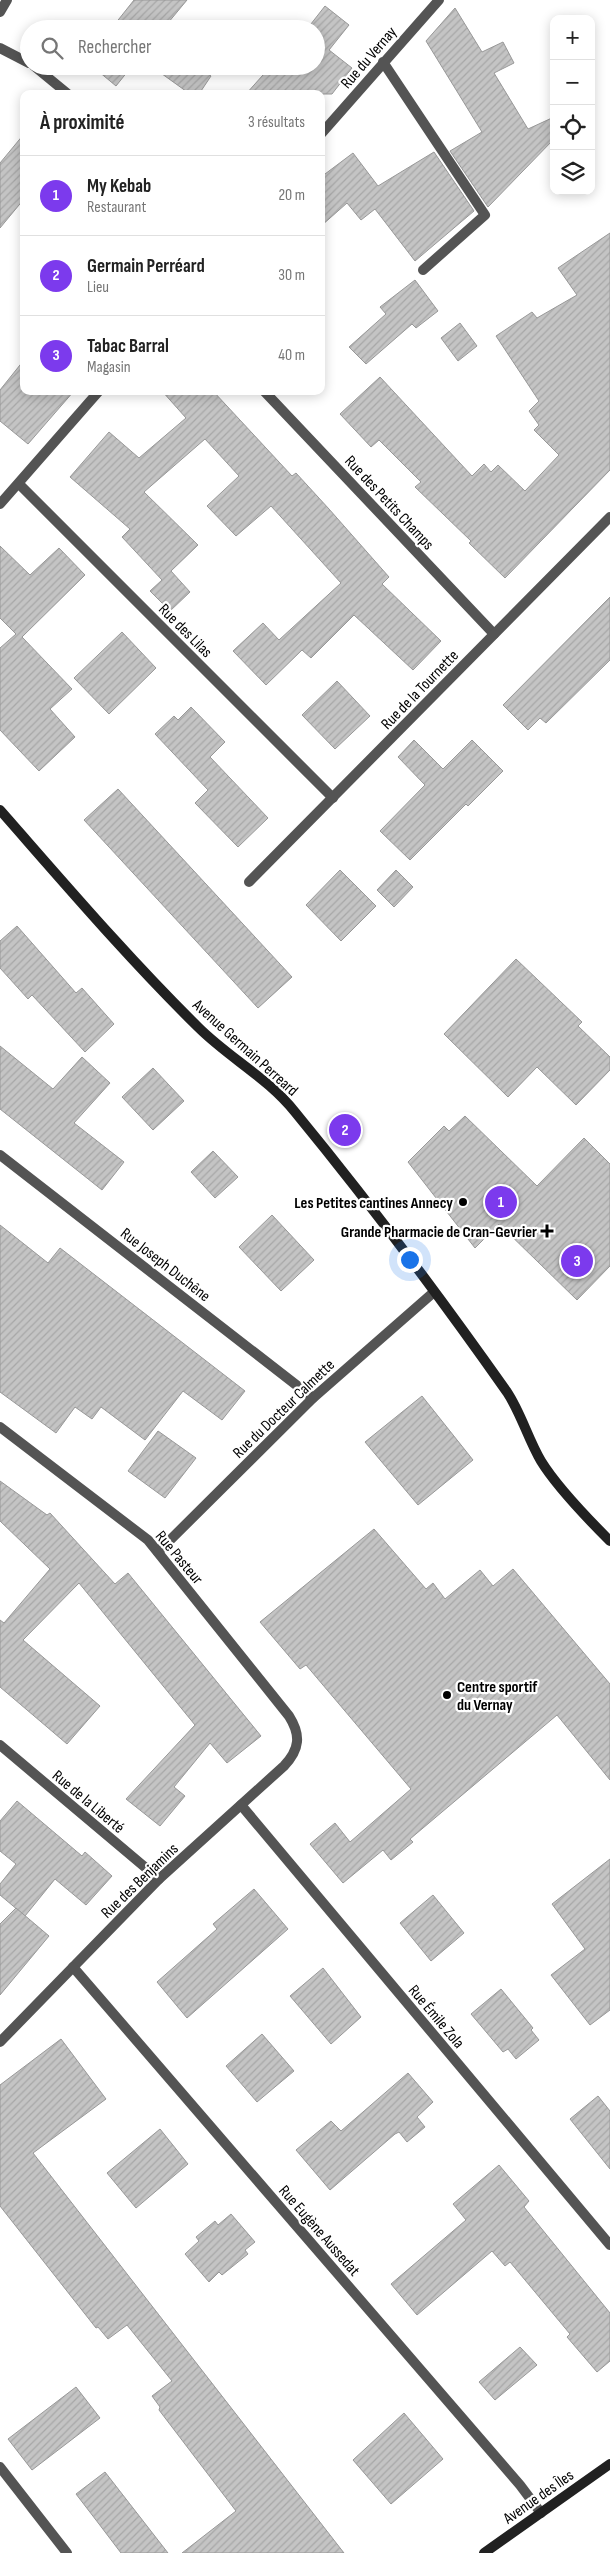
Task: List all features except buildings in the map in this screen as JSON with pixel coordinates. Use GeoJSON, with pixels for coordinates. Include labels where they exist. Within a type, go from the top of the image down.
{"type":"FeatureCollection","features":[{"type":"Feature","properties":{"kind":"main road","name":"Avenue Germain Perreard"},"geometry":{"type":"LineString","coordinates":[[0,810],[117,943],[196,1025],[225,1052],[260,1076],[284,1099],[434,1292],[512,1400],[547,1470],[610,1541]]}},
{"type":"Feature","properties":{"kind":"main road","name":"Avenue des Îles"},"geometry":{"type":"LineString","coordinates":[[484,2553],[610,2464]]}},
{"type":"Feature","properties":{"kind":"street"},"geometry":{"type":"LineString","coordinates":[[0,12],[7,0]]}},
{"type":"Feature","properties":{"kind":"street","name":"Rue du Vernay"},"geometry":{"type":"LineString","coordinates":[[325,129],[439,0]]}},
{"type":"Feature","properties":{"kind":"street"},"geometry":{"type":"LineString","coordinates":[[0,48],[20,58]]}},
{"type":"Feature","properties":{"kind":"street"},"geometry":{"type":"LineString","coordinates":[[383,62],[485,215],[423,270]]}},
{"type":"Feature","properties":{"kind":"street"},"geometry":{"type":"LineString","coordinates":[[45,75],[63,90]]}},
{"type":"Feature","properties":{"kind":"street"},"geometry":{"type":"LineString","coordinates":[[0,504],[96,395]]}},
{"type":"Feature","properties":{"kind":"street","name":"Rue des Petits Champs"},"geometry":{"type":"LineString","coordinates":[[268,395],[494,634]]}},
{"type":"Feature","properties":{"kind":"street","name":"Rue des Lilas"},"geometry":{"type":"LineString","coordinates":[[18,484],[333,798]]}},
{"type":"Feature","properties":{"kind":"street","name":"Rue de la Tournette"},"geometry":{"type":"LineString","coordinates":[[249,882],[610,517]]}},
{"type":"Feature","properties":{"kind":"street","name":"Rue Joseph Duchêne"},"geometry":{"type":"LineString","coordinates":[[0,1155],[313,1398]]}},
{"type":"Feature","properties":{"kind":"street","name":"Rue du Docteur Calmette"},"geometry":{"type":"LineString","coordinates":[[158,1552],[313,1398],[434,1292]]}},
{"type":"Feature","properties":{"kind":"street","name":"Rue Pasteur"},"geometry":{"type":"LineString","coordinates":[[0,1427],[137,1531],[158,1552],[289,1716],[294,1724],[298,1741]]}},
{"type":"Feature","properties":{"kind":"street","name":"Rue des Benjamins"},"geometry":{"type":"LineString","coordinates":[[0,2042],[160,1879],[292,1758],[298,1741]]}},
{"type":"Feature","properties":{"kind":"street","name":"Rue de la Liberté"},"geometry":{"type":"LineString","coordinates":[[0,1745],[160,1879]]}},
{"type":"Feature","properties":{"kind":"street","name":"Rue Émile Zola"},"geometry":{"type":"LineString","coordinates":[[241,1805],[610,2246]]}},
{"type":"Feature","properties":{"kind":"street","name":"Rue Eugène Aussedat"},"geometry":{"type":"LineString","coordinates":[[74,1967],[520,2485],[541,2513]]}},
{"type":"Feature","properties":{"kind":"street"},"geometry":{"type":"LineString","coordinates":[[0,2467],[67,2553]]}},
{"type":"Feature","properties":{"kind":"place","name":"Germain Perréard"},"geometry":{"type":"Point","coordinates":[345,1130]}},
{"type":"Feature","properties":{"kind":"place","name":"Les Petites cantines Annecy"},"geometry":{"type":"Point","coordinates":[463,1202]}},
{"type":"Feature","properties":{"kind":"place","name":"My Kebab"},"geometry":{"type":"Point","coordinates":[501,1202]}},
{"type":"Feature","properties":{"kind":"place","name":"Grande Pharmacie de Cran-Gevrier"},"geometry":{"type":"Point","coordinates":[547,1231]}},
{"type":"Feature","properties":{"kind":"place","name":"Tabac Barral"},"geometry":{"type":"Point","coordinates":[577,1261]}},
{"type":"Feature","properties":{"kind":"place","name":"Centre sportif du Vernay"},"geometry":{"type":"Point","coordinates":[447,1695]}}]}
